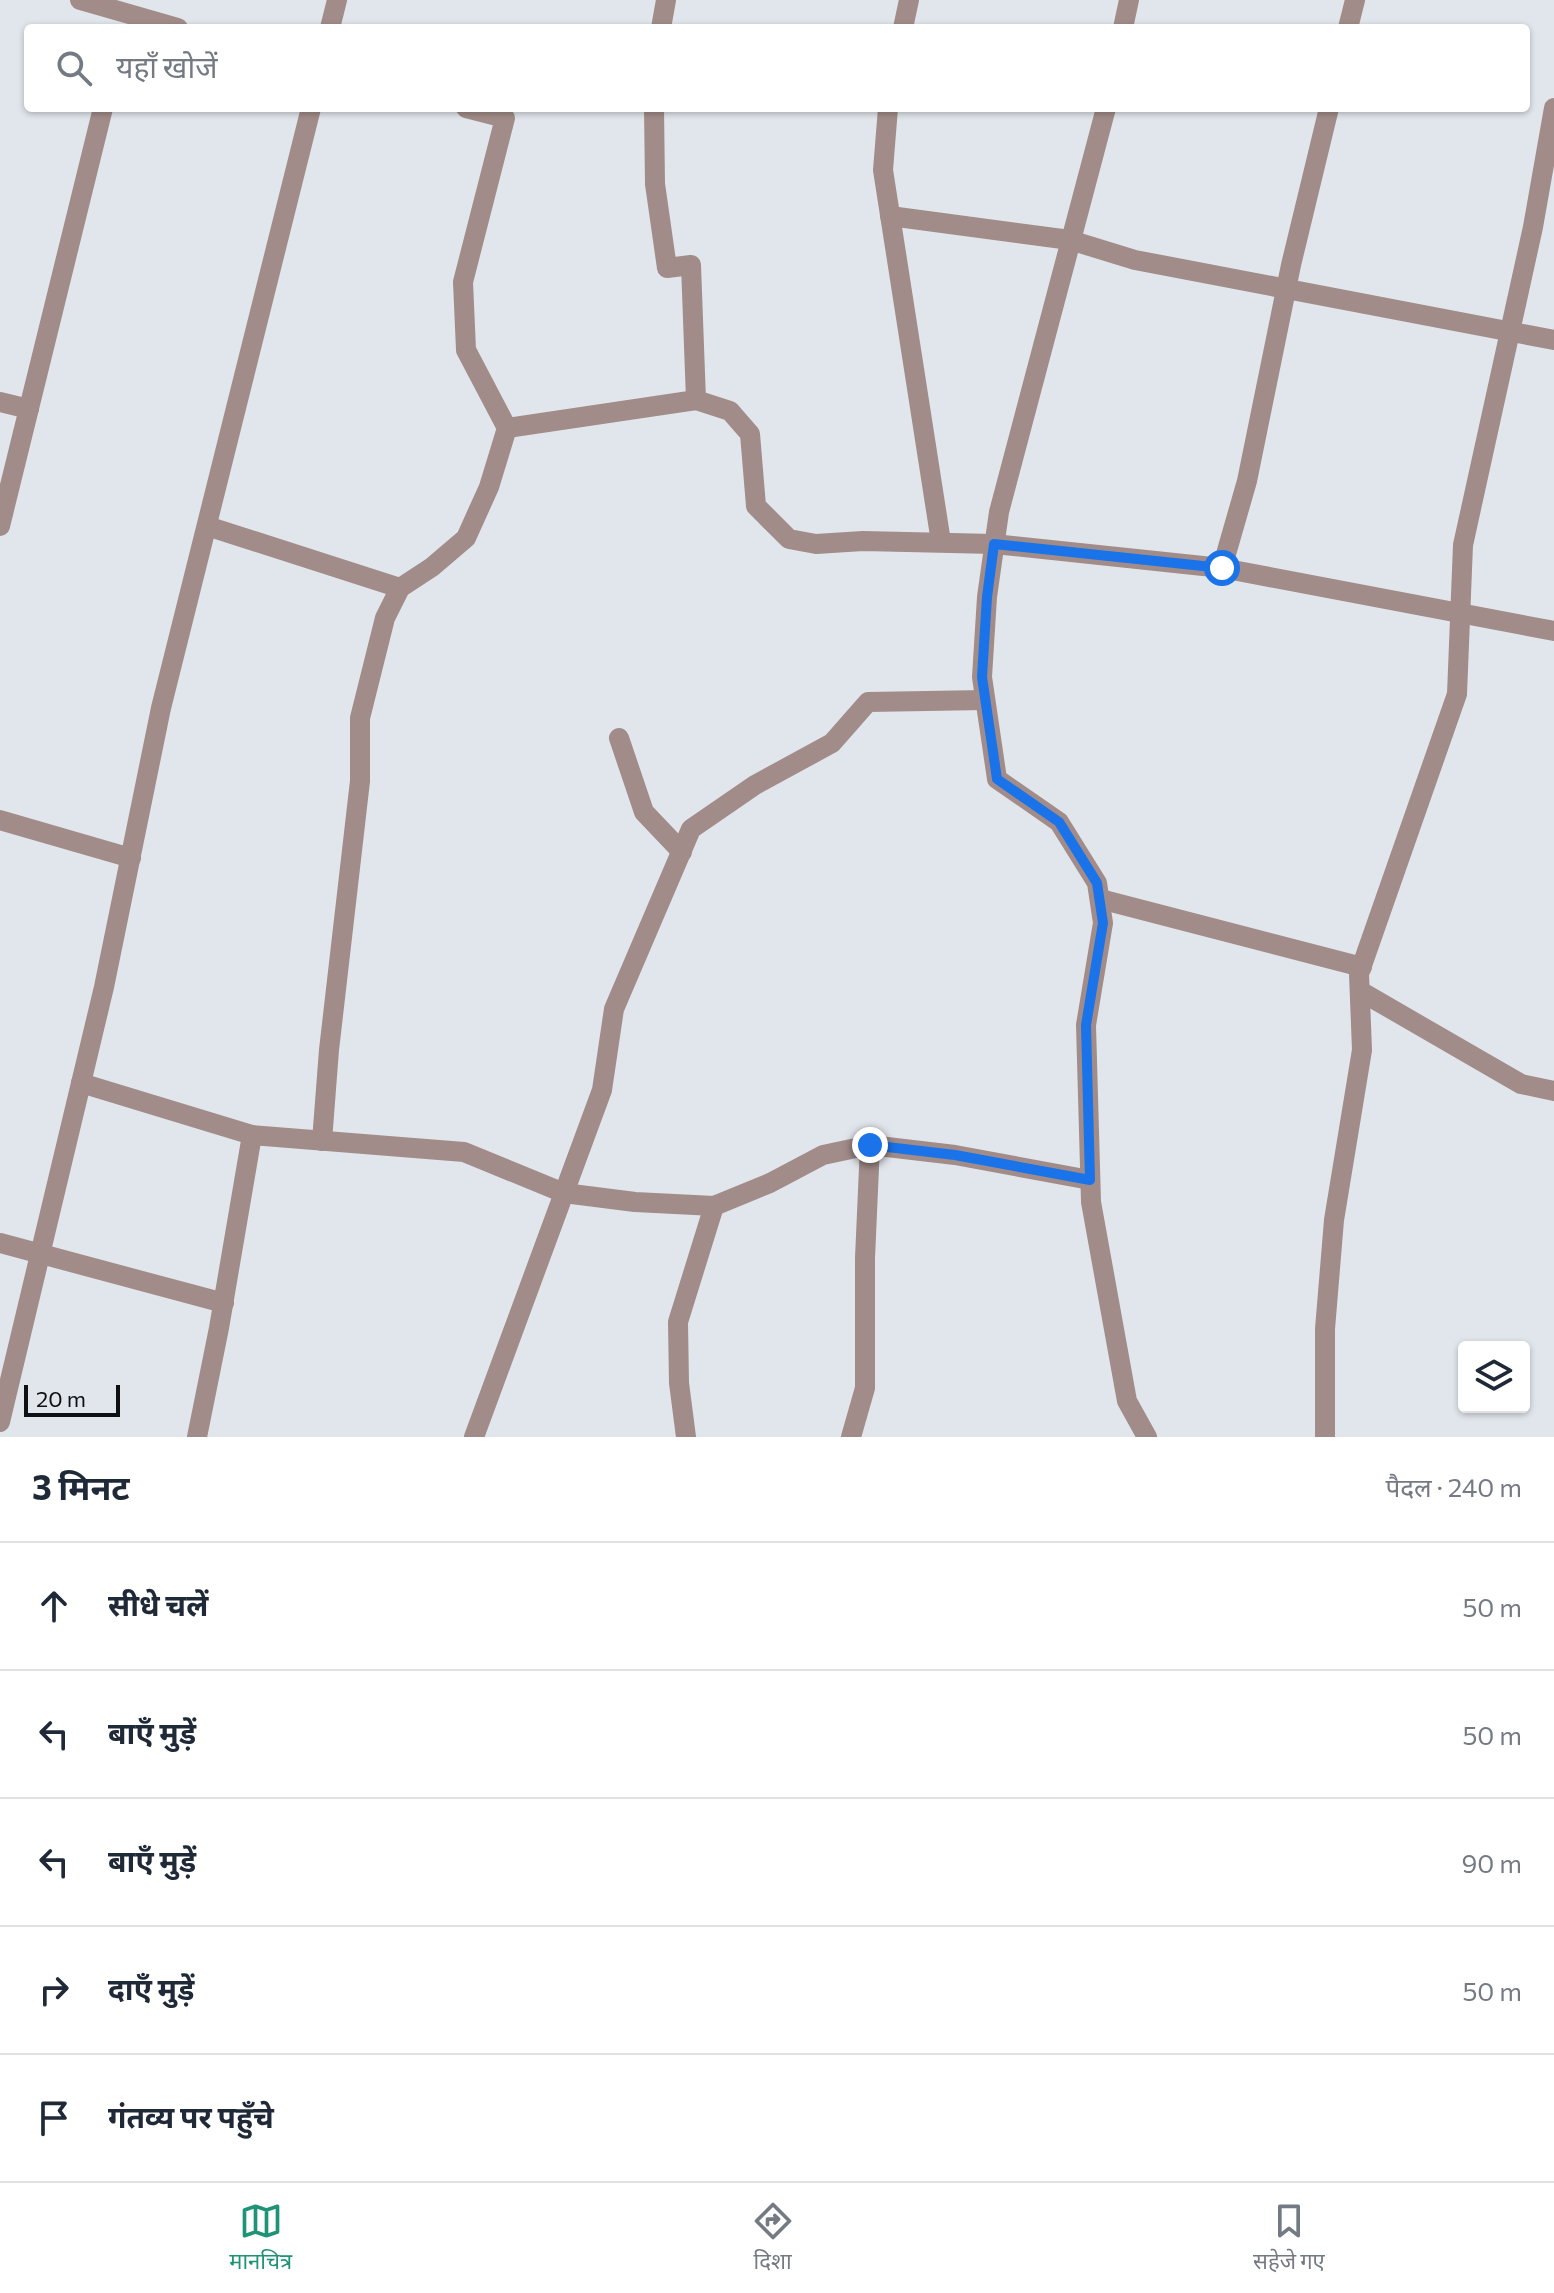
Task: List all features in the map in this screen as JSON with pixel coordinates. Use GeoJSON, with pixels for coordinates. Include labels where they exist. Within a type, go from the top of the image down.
{"type":"FeatureCollection","features":[{"type":"Feature","properties":{"kind":"street"},"geometry":{"type":"LineString","coordinates":[[80,0],[163,24]]}},
{"type":"Feature","properties":{"kind":"street"},"geometry":{"type":"LineString","coordinates":[[331,24],[337,0]]}},
{"type":"Feature","properties":{"kind":"street"},"geometry":{"type":"LineString","coordinates":[[662,24],[666,0]]}},
{"type":"Feature","properties":{"kind":"street"},"geometry":{"type":"LineString","coordinates":[[904,24],[909,0]]}},
{"type":"Feature","properties":{"kind":"street"},"geometry":{"type":"LineString","coordinates":[[1124,24],[1129,0]]}},
{"type":"Feature","properties":{"kind":"street"},"geometry":{"type":"LineString","coordinates":[[1349,24],[1355,0]]}},
{"type":"Feature","properties":{"kind":"street"},"geometry":{"type":"LineString","coordinates":[[1325,1437],[1325,1329],[1334,1220],[1362,1050],[1359,974],[1457,694],[1463,545],[1533,227],[1554,108]]}},
{"type":"Feature","properties":{"kind":"street"},"geometry":{"type":"LineString","coordinates":[[0,526],[102,112]]}},
{"type":"Feature","properties":{"kind":"street"},"geometry":{"type":"LineString","coordinates":[[0,1422],[81,1083],[161,708],[310,112]]}},
{"type":"Feature","properties":{"kind":"street"},"geometry":{"type":"LineString","coordinates":[[322,1141],[329,1050],[360,781],[360,718],[385,618],[400,588],[432,567],[466,538],[489,487],[507,428],[466,350],[463,282],[505,118],[482,112]]}},
{"type":"Feature","properties":{"kind":"street"},"geometry":{"type":"LineString","coordinates":[[654,112],[655,184],[667,268],[691,265],[696,400]]}},
{"type":"Feature","properties":{"kind":"street"},"geometry":{"type":"LineString","coordinates":[[888,112],[883,170],[941,542]]}},
{"type":"Feature","properties":{"kind":"street"},"geometry":{"type":"LineString","coordinates":[[1105,112],[999,512],[987,597],[982,677],[997,779],[1059,822],[1097,883],[1103,923],[1086,1025],[1091,1202],[1127,1401],[1147,1437]]}},
{"type":"Feature","properties":{"kind":"street"},"geometry":{"type":"LineString","coordinates":[[1222,568],[1247,481],[1287,287],[1328,112]]}},
{"type":"Feature","properties":{"kind":"street"},"geometry":{"type":"LineString","coordinates":[[890,216],[1070,240],[1135,260],[1554,340]]}},
{"type":"Feature","properties":{"kind":"street"},"geometry":{"type":"LineString","coordinates":[[507,428],[696,400],[730,411],[750,434],[756,506],[789,539],[816,544],[863,541],[994,544],[1222,568],[1554,631]]}},
{"type":"Feature","properties":{"kind":"street"},"geometry":{"type":"LineString","coordinates":[[0,402],[29,409]]}},
{"type":"Feature","properties":{"kind":"street"},"geometry":{"type":"LineString","coordinates":[[207,526],[400,588]]}},
{"type":"Feature","properties":{"kind":"street"},"geometry":{"type":"LineString","coordinates":[[474,1437],[602,1090],[614,1009],[691,829],[755,785],[832,743],[868,702],[985,700]]}},
{"type":"Feature","properties":{"kind":"street"},"geometry":{"type":"LineString","coordinates":[[619,738],[644,812],[682,852]]}},
{"type":"Feature","properties":{"kind":"street"},"geometry":{"type":"LineString","coordinates":[[0,820],[131,858]]}},
{"type":"Feature","properties":{"kind":"street"},"geometry":{"type":"LineString","coordinates":[[1100,899],[1362,967]]}},
{"type":"Feature","properties":{"kind":"street"},"geometry":{"type":"LineString","coordinates":[[1360,991],[1521,1084],[1554,1091]]}},
{"type":"Feature","properties":{"kind":"street"},"geometry":{"type":"LineString","coordinates":[[81,1083],[252,1135],[464,1152],[564,1193],[635,1202],[714,1206],[770,1183],[823,1155],[870,1145],[955,1155],[1090,1180]]}},
{"type":"Feature","properties":{"kind":"street"},"geometry":{"type":"LineString","coordinates":[[197,1437],[224,1303],[252,1135]]}},
{"type":"Feature","properties":{"kind":"street"},"geometry":{"type":"LineString","coordinates":[[851,1437],[865,1388],[865,1258],[870,1145]]}},
{"type":"Feature","properties":{"kind":"street"},"geometry":{"type":"LineString","coordinates":[[686,1437],[679,1383],[678,1322],[714,1206]]}},
{"type":"Feature","properties":{"kind":"street"},"geometry":{"type":"LineString","coordinates":[[0,1243],[224,1303]]}},
{"type":"Feature","properties":{"kind":"route"},"geometry":{"type":"LineString","coordinates":[[870,1145],[955,1155],[1090,1180],[1086,1025],[1103,923],[1100,899],[1097,883],[1059,822],[997,779],[982,677],[994,544],[1222,568]]}}]}
